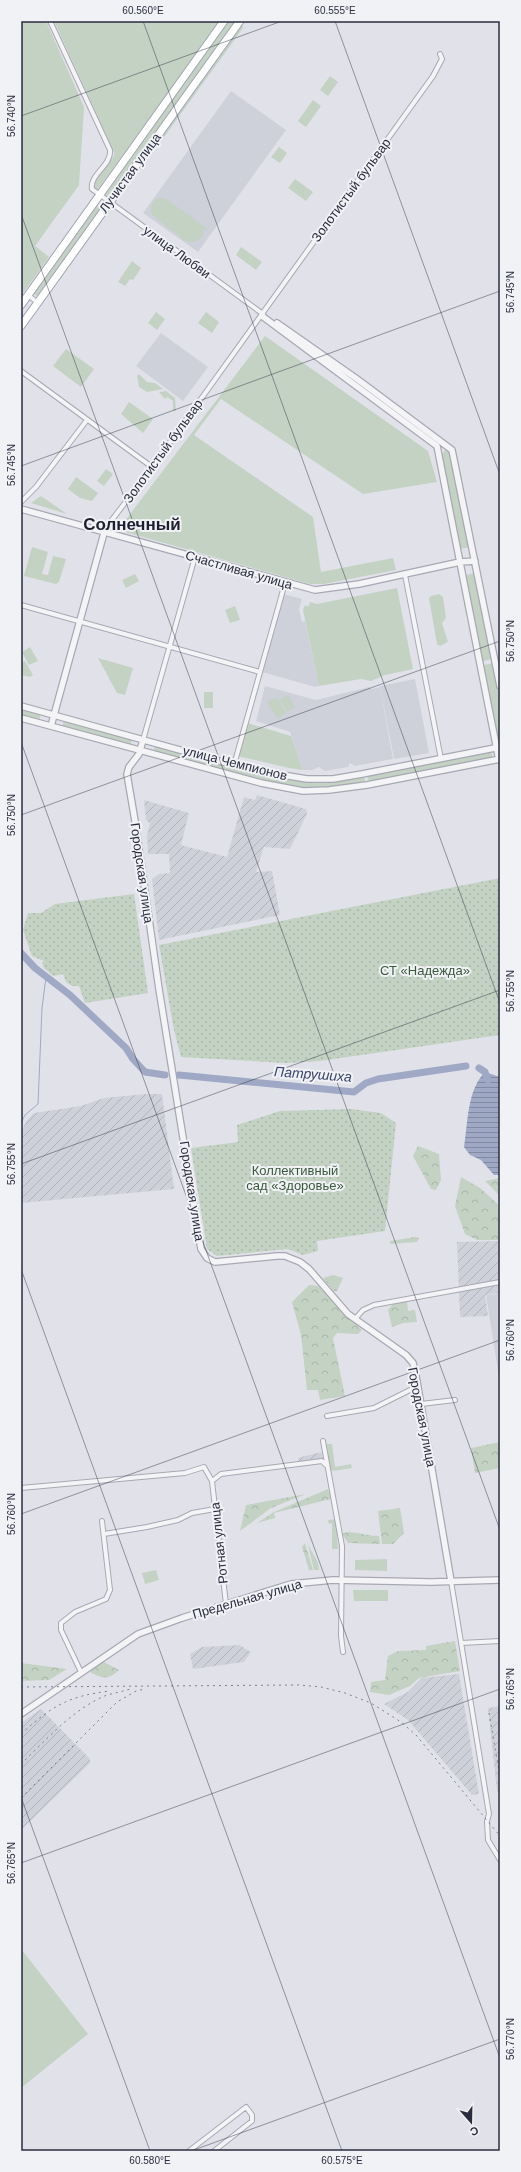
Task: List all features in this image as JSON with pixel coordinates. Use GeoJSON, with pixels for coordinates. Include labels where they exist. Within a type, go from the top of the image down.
{"type":"FeatureCollection","features":[{"type":"Feature","properties":{"kind":"main road","name":"Лучистая улица"},"geometry":{"type":"LineString","coordinates":[[21,305],[224,21]]}},
{"type":"Feature","properties":{"kind":"main road","name":"Лучистая улица"},"geometry":{"type":"LineString","coordinates":[[21,326],[240,21]]}},
{"type":"Feature","properties":{"kind":"street"},"geometry":{"type":"LineString","coordinates":[[50,21],[110,150],[110,157],[91,185],[93,191],[99,196]]}},
{"type":"Feature","properties":{"kind":"street","name":"Золотистый бульвар"},"geometry":{"type":"LineString","coordinates":[[51,726],[104,533],[108,524],[152,467],[256,324],[425,87],[442,59],[440,54]]}},
{"type":"Feature","properties":{"kind":"street","name":"улица Любви"},"geometry":{"type":"LineString","coordinates":[[99,196],[262,314]]}},
{"type":"Feature","properties":{"kind":"street"},"geometry":{"type":"LineString","coordinates":[[28,295],[38,303]]}},
{"type":"Feature","properties":{"kind":"street"},"geometry":{"type":"LineString","coordinates":[[262,314],[357,379],[450,448],[453,453],[500,686]]}},
{"type":"Feature","properties":{"kind":"street"},"geometry":{"type":"LineString","coordinates":[[262,314],[435,443],[439,454],[500,759]]}},
{"type":"Feature","properties":{"kind":"street"},"geometry":{"type":"LineString","coordinates":[[21,372],[152,467]]}},
{"type":"Feature","properties":{"kind":"street"},"geometry":{"type":"LineString","coordinates":[[21,502],[36,487],[87,420]]}},
{"type":"Feature","properties":{"kind":"street"},"geometry":{"type":"LineString","coordinates":[[439,454],[442,448],[450,448]]}},
{"type":"Feature","properties":{"kind":"street","name":"Счастливая улица"},"geometry":{"type":"LineString","coordinates":[[21,509],[305,589],[326,590],[475,561]]}},
{"type":"Feature","properties":{"kind":"street"},"geometry":{"type":"LineString","coordinates":[[143,740],[195,557]]}},
{"type":"Feature","properties":{"kind":"street"},"geometry":{"type":"LineString","coordinates":[[408,574],[441,759]]}},
{"type":"Feature","properties":{"kind":"street"},"geometry":{"type":"LineString","coordinates":[[234,765],[285,583]]}},
{"type":"Feature","properties":{"kind":"street"},"geometry":{"type":"LineString","coordinates":[[21,605],[260,672]]}},
{"type":"Feature","properties":{"kind":"street","name":"улица Чемпионов"},"geometry":{"type":"LineString","coordinates":[[21,706],[234,765],[274,775],[307,779],[325,779],[362,774],[498,747]]}},
{"type":"Feature","properties":{"kind":"street","name":"улица Чемпионов"},"geometry":{"type":"LineString","coordinates":[[21,718],[261,783],[313,791],[368,785],[500,759]]}},
{"type":"Feature","properties":{"kind":"street","name":"Городская улица"},"geometry":{"type":"LineString","coordinates":[[143,740],[140,750],[129,767],[127,774],[173,1080],[201,1249],[204,1256],[211,1261],[222,1262],[277,1256],[295,1259],[305,1264],[342,1308],[410,1360],[415,1370],[489,1814],[487,1821],[488,1840],[500,1860]]}},
{"type":"Feature","properties":{"kind":"street"},"geometry":{"type":"LineString","coordinates":[[355,1319],[363,1310],[380,1304],[500,1282]]}},
{"type":"Feature","properties":{"kind":"street"},"geometry":{"type":"LineString","coordinates":[[328,1416],[374,1408],[418,1386]]}},
{"type":"Feature","properties":{"kind":"street"},"geometry":{"type":"LineString","coordinates":[[421,1404],[455,1400]]}},
{"type":"Feature","properties":{"kind":"street"},"geometry":{"type":"LineString","coordinates":[[323,1441],[342,1546],[341,1636],[343,1652]]}},
{"type":"Feature","properties":{"kind":"street"},"geometry":{"type":"LineString","coordinates":[[21,1488],[185,1473],[204,1467],[212,1481],[221,1474],[241,1471],[322,1461],[327,1466]]}},
{"type":"Feature","properties":{"kind":"street","name":"Ротная улица"},"geometry":{"type":"LineString","coordinates":[[212,1481],[226,1604]]}},
{"type":"Feature","properties":{"kind":"street"},"geometry":{"type":"LineString","coordinates":[[104,1534],[147,1527],[178,1520],[192,1513],[215,1509]]}},
{"type":"Feature","properties":{"kind":"street"},"geometry":{"type":"LineString","coordinates":[[81,1672],[61,1630],[61,1623],[76,1612],[106,1598],[110,1590],[102,1521]]}},
{"type":"Feature","properties":{"kind":"street","name":"Предельная улица"},"geometry":{"type":"LineString","coordinates":[[21,1714],[138,1634],[226,1604],[296,1583],[342,1580],[500,1580]]}},
{"type":"Feature","properties":{"kind":"street"},"geometry":{"type":"LineString","coordinates":[[461,1643],[500,1641]]}},
{"type":"Feature","properties":{"kind":"street"},"geometry":{"type":"LineString","coordinates":[[189,2151],[246,2107],[252,2115],[252,2121],[214,2151]]}},
{"type":"Feature","properties":{"kind":"shaded area"},"geometry":{"type":"Polygon","coordinates":[[[231,91],[286,130],[198,252],[143,213],[231,91]]]}},
{"type":"Feature","properties":{"kind":"shaded area"},"geometry":{"type":"Polygon","coordinates":[[[161,333],[208,367],[183,401],[136,366],[161,333]]]}},
{"type":"Feature","properties":{"kind":"shaded area"},"geometry":{"type":"Polygon","coordinates":[[[283,594],[302,599],[299,609],[302,622],[305,621],[319,686],[315,687],[262,672],[283,594]]]}},
{"type":"Feature","properties":{"kind":"shaded area"},"geometry":{"type":"Polygon","coordinates":[[[415,679],[429,753],[394,759],[380,686],[415,679]]]}},
{"type":"Feature","properties":{"kind":"shaded area"},"geometry":{"type":"Polygon","coordinates":[[[265,686],[316,700],[369,687],[372,689],[380,687],[393,759],[355,766],[350,763],[348,767],[325,771],[319,767],[312,770],[303,770],[290,732],[256,721],[265,686]]]}},
{"type":"Feature","properties":{"kind":"shaded area"},"geometry":{"type":"Polygon","coordinates":[[[257,795],[306,809],[307,814],[290,849],[264,847],[256,872],[272,871],[280,915],[159,940],[152,879],[159,874],[170,873],[169,854],[148,854],[147,836],[150,823],[146,820],[144,800],[189,813],[181,845],[227,857],[244,797],[255,800],[257,795]]]}},
{"type":"Feature","properties":{"kind":"shaded area"},"geometry":{"type":"Polygon","coordinates":[[[162,1094],[174,1189],[21,1203],[21,1132],[27,1120],[34,1113],[81,1106],[104,1098],[162,1094]]]}},
{"type":"Feature","properties":{"kind":"shaded area"},"geometry":{"type":"Polygon","coordinates":[[[500,1241],[500,1293],[485,1295],[488,1316],[460,1317],[457,1242],[500,1241]]]}},
{"type":"Feature","properties":{"kind":"shaded area"},"geometry":{"type":"Polygon","coordinates":[[[500,1294],[500,1384],[486,1295],[500,1294]]]}},
{"type":"Feature","properties":{"kind":"shaded area"},"geometry":{"type":"Polygon","coordinates":[[[321,1452],[323,1459],[299,1462],[298,1458],[321,1452]]]}},
{"type":"Feature","properties":{"kind":"shaded area"},"geometry":{"type":"Polygon","coordinates":[[[239,1645],[251,1652],[244,1662],[193,1669],[190,1654],[202,1647],[239,1645]]]}},
{"type":"Feature","properties":{"kind":"shaded area"},"geometry":{"type":"Polygon","coordinates":[[[459,1674],[479,1794],[472,1795],[408,1720],[384,1704],[408,1692],[422,1678],[459,1674]]]}},
{"type":"Feature","properties":{"kind":"shaded area"},"geometry":{"type":"Polygon","coordinates":[[[500,1706],[500,1794],[497,1791],[488,1708],[500,1706]]]}},
{"type":"Feature","properties":{"kind":"shaded area"},"geometry":{"type":"Polygon","coordinates":[[[41,1709],[90,1759],[90,1763],[21,1830],[21,1723],[41,1709]]]}},
{"type":"Feature","properties":{"kind":"green space"},"geometry":{"type":"Polygon","coordinates":[[[21,21],[46,21],[84,107],[79,185],[35,246],[49,257],[21,296],[21,21]]]}},
{"type":"Feature","properties":{"kind":"green space"},"geometry":{"type":"Polygon","coordinates":[[[54,21],[220,21],[98,189],[94,188],[93,185],[114,156],[114,152],[54,21]]]}},
{"type":"Feature","properties":{"kind":"green space"},"geometry":{"type":"Polygon","coordinates":[[[227,21],[237,21],[107,197],[106,194],[227,21]]]}},
{"type":"Feature","properties":{"kind":"green space"},"geometry":{"type":"Polygon","coordinates":[[[242,25],[243,28],[151,155],[154,148],[242,25]]]}},
{"type":"Feature","properties":{"kind":"green space"},"geometry":{"type":"Polygon","coordinates":[[[330,76],[338,82],[328,96],[320,90],[330,76]]]}},
{"type":"Feature","properties":{"kind":"green space"},"geometry":{"type":"Polygon","coordinates":[[[313,100],[321,106],[306,127],[298,121],[313,100]]]}},
{"type":"Feature","properties":{"kind":"green space"},"geometry":{"type":"Polygon","coordinates":[[[279,147],[287,153],[280,163],[271,157],[279,147]]]}},
{"type":"Feature","properties":{"kind":"green space"},"geometry":{"type":"Polygon","coordinates":[[[295,179],[313,192],[306,201],[288,188],[295,179]]]}},
{"type":"Feature","properties":{"kind":"green space"},"geometry":{"type":"Polygon","coordinates":[[[159,198],[166,199],[208,229],[206,231],[203,229],[203,235],[197,241],[190,242],[184,240],[152,215],[151,205],[159,198]]]}},
{"type":"Feature","properties":{"kind":"green space"},"geometry":{"type":"Polygon","coordinates":[[[97,206],[101,208],[37,296],[34,294],[97,206]]]}},
{"type":"Feature","properties":{"kind":"green space"},"geometry":{"type":"Polygon","coordinates":[[[241,247],[262,262],[256,270],[236,255],[241,247]]]}},
{"type":"Feature","properties":{"kind":"green space"},"geometry":{"type":"Polygon","coordinates":[[[132,261],[141,268],[133,280],[130,279],[125,286],[118,282],[132,261]]]}},
{"type":"Feature","properties":{"kind":"green space"},"geometry":{"type":"Polygon","coordinates":[[[156,312],[165,319],[157,330],[148,323],[156,312]]]}},
{"type":"Feature","properties":{"kind":"green space"},"geometry":{"type":"Polygon","coordinates":[[[206,312],[219,322],[212,333],[198,323],[206,312]]]}},
{"type":"Feature","properties":{"kind":"green space"},"geometry":{"type":"Polygon","coordinates":[[[265,336],[428,451],[437,482],[363,494],[221,399],[194,435],[313,517],[321,572],[393,558],[396,570],[324,584],[310,584],[118,530],[265,336]]]}},
{"type":"Feature","properties":{"kind":"green space"},"geometry":{"type":"Polygon","coordinates":[[[66,349],[94,369],[81,387],[53,366],[66,349]]]}},
{"type":"Feature","properties":{"kind":"green space"},"geometry":{"type":"Polygon","coordinates":[[[139,374],[147,382],[155,383],[163,389],[147,392],[139,387],[137,376],[139,374]]]}},
{"type":"Feature","properties":{"kind":"green space"},"geometry":{"type":"Polygon","coordinates":[[[166,391],[175,398],[176,411],[173,411],[173,401],[167,397],[165,399],[159,392],[166,391]]]}},
{"type":"Feature","properties":{"kind":"green space"},"geometry":{"type":"Polygon","coordinates":[[[129,402],[153,419],[143,433],[121,414],[129,402]]]}},
{"type":"Feature","properties":{"kind":"green space"},"geometry":{"type":"Polygon","coordinates":[[[446,449],[449,450],[470,547],[460,549],[442,454],[446,449]]]}},
{"type":"Feature","properties":{"kind":"green space"},"geometry":{"type":"Polygon","coordinates":[[[106,469],[113,474],[104,486],[97,481],[106,469]]]}},
{"type":"Feature","properties":{"kind":"green space"},"geometry":{"type":"Polygon","coordinates":[[[76,477],[98,493],[92,501],[80,498],[68,489],[76,477]]]}},
{"type":"Feature","properties":{"kind":"green space"},"geometry":{"type":"Polygon","coordinates":[[[41,496],[67,514],[31,503],[41,496]]]}},
{"type":"Feature","properties":{"kind":"green space"},"geometry":{"type":"Polygon","coordinates":[[[32,547],[48,552],[42,574],[48,575],[53,556],[66,559],[59,582],[56,584],[24,576],[32,547]]]}},
{"type":"Feature","properties":{"kind":"green space"},"geometry":{"type":"Polygon","coordinates":[[[475,573],[492,659],[483,661],[466,575],[475,573]]]}},
{"type":"Feature","properties":{"kind":"green space"},"geometry":{"type":"Polygon","coordinates":[[[135,574],[139,581],[126,588],[122,580],[135,574]]]}},
{"type":"Feature","properties":{"kind":"green space"},"geometry":{"type":"Polygon","coordinates":[[[397,588],[413,669],[385,675],[371,681],[361,679],[319,686],[303,610],[305,605],[308,607],[310,602],[317,604],[397,588]]]}},
{"type":"Feature","properties":{"kind":"green space"},"geometry":{"type":"Polygon","coordinates":[[[439,594],[443,597],[446,618],[442,623],[448,642],[440,646],[437,644],[429,598],[439,594]]]}},
{"type":"Feature","properties":{"kind":"green space"},"geometry":{"type":"Polygon","coordinates":[[[235,606],[240,620],[230,623],[225,610],[235,606]]]}},
{"type":"Feature","properties":{"kind":"green space"},"geometry":{"type":"Polygon","coordinates":[[[30,647],[38,661],[29,665],[22,652],[30,647]]]}},
{"type":"Feature","properties":{"kind":"green space"},"geometry":{"type":"Polygon","coordinates":[[[98,658],[133,668],[125,695],[117,693],[98,658]]]}},
{"type":"Feature","properties":{"kind":"green space"},"geometry":{"type":"Polygon","coordinates":[[[25,661],[33,675],[30,677],[21,675],[21,663],[25,661]]]}},
{"type":"Feature","properties":{"kind":"green space"},"geometry":{"type":"Polygon","coordinates":[[[493,663],[500,701],[500,734],[497,735],[484,665],[493,663]]]}},
{"type":"Feature","properties":{"kind":"green space"},"geometry":{"type":"Polygon","coordinates":[[[204,692],[213,692],[213,708],[204,708],[204,692]]]}},
{"type":"Feature","properties":{"kind":"green space"},"geometry":{"type":"Polygon","coordinates":[[[288,695],[295,707],[287,712],[280,700],[288,695]]]}},
{"type":"Feature","properties":{"kind":"green space"},"geometry":{"type":"Polygon","coordinates":[[[277,697],[286,713],[277,718],[267,702],[277,697]]]}},
{"type":"Feature","properties":{"kind":"green space"},"geometry":{"type":"Polygon","coordinates":[[[21,709],[41,714],[39,720],[21,716],[21,709]]]}},
{"type":"Feature","properties":{"kind":"green space"},"geometry":{"type":"Polygon","coordinates":[[[64,720],[132,740],[130,746],[62,727],[64,720]]]}},
{"type":"Feature","properties":{"kind":"green space"},"geometry":{"type":"Polygon","coordinates":[[[247,723],[291,736],[303,770],[238,756],[247,723]]]}},
{"type":"Feature","properties":{"kind":"green space"},"geometry":{"type":"Polygon","coordinates":[[[155,746],[273,778],[296,781],[338,781],[364,776],[365,781],[338,787],[297,788],[272,783],[153,752],[155,746]]]}},
{"type":"Feature","properties":{"kind":"green space"},"geometry":{"type":"Polygon","coordinates":[[[491,751],[493,758],[369,781],[367,775],[491,751]]]}},
{"type":"Feature","properties":{"kind":"green space","name":"СТ «Надежда»"},"geometry":{"type":"Polygon","coordinates":[[[500,878],[500,1035],[320,1061],[286,1063],[181,1057],[174,1030],[159,945],[500,878]]]}},
{"type":"Feature","properties":{"kind":"green space"},"geometry":{"type":"Polygon","coordinates":[[[134,894],[148,993],[85,1003],[79,986],[72,986],[66,982],[63,974],[53,976],[44,968],[42,963],[44,961],[32,956],[23,930],[28,913],[41,913],[55,904],[134,894]]]}},
{"type":"Feature","properties":{"kind":"green space","name":"Коллективный сад «Здоровье»"},"geometry":{"type":"Polygon","coordinates":[[[351,1109],[381,1113],[396,1123],[385,1231],[317,1241],[318,1251],[303,1255],[288,1249],[217,1256],[207,1249],[191,1148],[238,1142],[237,1125],[280,1111],[351,1109]]]}},
{"type":"Feature","properties":{"kind":"green space"},"geometry":{"type":"Polygon","coordinates":[[[418,1146],[439,1154],[441,1180],[436,1190],[431,1189],[413,1156],[418,1146]]]}},
{"type":"Feature","properties":{"kind":"green space"},"geometry":{"type":"Polygon","coordinates":[[[461,1177],[480,1188],[500,1206],[500,1240],[477,1240],[465,1234],[455,1206],[461,1177]]]}},
{"type":"Feature","properties":{"kind":"green space"},"geometry":{"type":"Polygon","coordinates":[[[500,1178],[500,1196],[485,1181],[500,1178]]]}},
{"type":"Feature","properties":{"kind":"green space"},"geometry":{"type":"Polygon","coordinates":[[[415,1237],[419,1238],[417,1242],[390,1244],[390,1241],[415,1237]]]}},
{"type":"Feature","properties":{"kind":"green space"},"geometry":{"type":"Polygon","coordinates":[[[333,1275],[343,1278],[337,1291],[334,1291],[323,1278],[333,1275]]]}},
{"type":"Feature","properties":{"kind":"green space"},"geometry":{"type":"Polygon","coordinates":[[[309,1285],[319,1286],[362,1330],[358,1334],[337,1333],[333,1338],[345,1396],[320,1400],[318,1390],[307,1390],[301,1335],[292,1302],[309,1285]]]}},
{"type":"Feature","properties":{"kind":"green space"},"geometry":{"type":"Polygon","coordinates":[[[407,1301],[408,1311],[415,1310],[417,1322],[403,1323],[392,1327],[388,1310],[393,1304],[407,1301]]]}},
{"type":"Feature","properties":{"kind":"green space"},"geometry":{"type":"Polygon","coordinates":[[[500,1442],[500,1468],[475,1473],[471,1448],[500,1442]]]}},
{"type":"Feature","properties":{"kind":"green space"},"geometry":{"type":"Polygon","coordinates":[[[327,1444],[332,1444],[335,1467],[351,1464],[352,1468],[333,1471],[329,1468],[327,1444]]]}},
{"type":"Feature","properties":{"kind":"green space"},"geometry":{"type":"Polygon","coordinates":[[[328,1489],[331,1499],[274,1513],[275,1518],[257,1523],[274,1512],[328,1489]]]}},
{"type":"Feature","properties":{"kind":"green space"},"geometry":{"type":"Polygon","coordinates":[[[306,1494],[271,1508],[240,1531],[246,1505],[306,1494]]]}},
{"type":"Feature","properties":{"kind":"green space"},"geometry":{"type":"Polygon","coordinates":[[[400,1508],[404,1533],[393,1544],[382,1544],[378,1511],[400,1508]]]}},
{"type":"Feature","properties":{"kind":"green space"},"geometry":{"type":"Polygon","coordinates":[[[336,1519],[338,1549],[332,1549],[332,1523],[329,1524],[328,1520],[336,1519]]]}},
{"type":"Feature","properties":{"kind":"green space"},"geometry":{"type":"Polygon","coordinates":[[[347,1532],[379,1536],[380,1544],[348,1543],[342,1534],[347,1532]]]}},
{"type":"Feature","properties":{"kind":"green space"},"geometry":{"type":"Polygon","coordinates":[[[307,1541],[318,1562],[319,1570],[314,1570],[307,1541]]]}},
{"type":"Feature","properties":{"kind":"green space"},"geometry":{"type":"Polygon","coordinates":[[[305,1543],[313,1570],[309,1570],[302,1547],[305,1543]]]}},
{"type":"Feature","properties":{"kind":"green space"},"geometry":{"type":"Polygon","coordinates":[[[387,1559],[387,1571],[355,1570],[355,1560],[387,1559]]]}},
{"type":"Feature","properties":{"kind":"green space"},"geometry":{"type":"Polygon","coordinates":[[[156,1570],[159,1580],[145,1584],[142,1573],[156,1570]]]}},
{"type":"Feature","properties":{"kind":"green space"},"geometry":{"type":"Polygon","coordinates":[[[353,1590],[388,1590],[388,1601],[354,1601],[353,1590]]]}},
{"type":"Feature","properties":{"kind":"green space"},"geometry":{"type":"Polygon","coordinates":[[[455,1641],[460,1671],[419,1678],[410,1686],[389,1695],[370,1692],[371,1682],[385,1680],[388,1656],[398,1651],[426,1650],[426,1646],[455,1641]]]}},
{"type":"Feature","properties":{"kind":"green space"},"geometry":{"type":"Polygon","coordinates":[[[102,1661],[119,1670],[109,1677],[98,1676],[90,1672],[102,1661]]]}},
{"type":"Feature","properties":{"kind":"green space"},"geometry":{"type":"Polygon","coordinates":[[[21,1663],[67,1669],[49,1680],[21,1681],[21,1663]]]}},
{"type":"Feature","properties":{"kind":"green space"},"geometry":{"type":"Polygon","coordinates":[[[21,1949],[88,2034],[21,2088],[21,1949]]]}},
{"type":"Feature","properties":{"kind":"water"},"geometry":{"type":"Polygon","coordinates":[[[485,1072],[500,1077],[500,1175],[494,1175],[481,1160],[470,1155],[464,1147],[469,1107],[479,1079],[485,1072]]]}},
{"type":"Feature","properties":{"kind":"waterway","name":"Патрушиха"},"geometry":{"type":"LineString","coordinates":[[21,953],[35,968],[70,995],[126,1048],[133,1059],[145,1072],[165,1075]]}},
{"type":"Feature","properties":{"kind":"waterway"},"geometry":{"type":"LineString","coordinates":[[21,1123],[25,1115],[38,1104],[42,1008],[46,977]]}},
{"type":"Feature","properties":{"kind":"waterway","name":"Патрушиха"},"geometry":{"type":"LineString","coordinates":[[179,1075],[354,1092],[366,1083],[378,1079],[466,1066]]}},
{"type":"Feature","properties":{"kind":"waterway","name":"Патрушиха"},"geometry":{"type":"LineString","coordinates":[[479,1068],[485,1072],[488,1080]]}},
{"type":"Feature","properties":{"kind":"railway"},"geometry":{"type":"LineString","coordinates":[[21,1687],[299,1685],[321,1687],[345,1693],[371,1703],[401,1722],[416,1735],[500,1836]]}},
{"type":"Feature","properties":{"kind":"railway"},"geometry":{"type":"LineString","coordinates":[[21,1764],[61,1725],[83,1708],[107,1695],[131,1689]]}},
{"type":"Feature","properties":{"kind":"railway"},"geometry":{"type":"LineString","coordinates":[[21,1798],[117,1702],[136,1691],[145,1689]]}},
{"type":"Feature","properties":{"kind":"railway"},"geometry":{"type":"LineString","coordinates":[[21,1734],[42,1716],[61,1704],[83,1696],[110,1691]]}},
{"type":"Feature","properties":{"kind":"railway"},"geometry":{"type":"LineString","coordinates":[[489,1713],[500,1777]]}},
{"type":"Feature","properties":{"kind":"district","name":"Солнечный"},"geometry":{"type":"Point","coordinates":[132,524]}}]}
